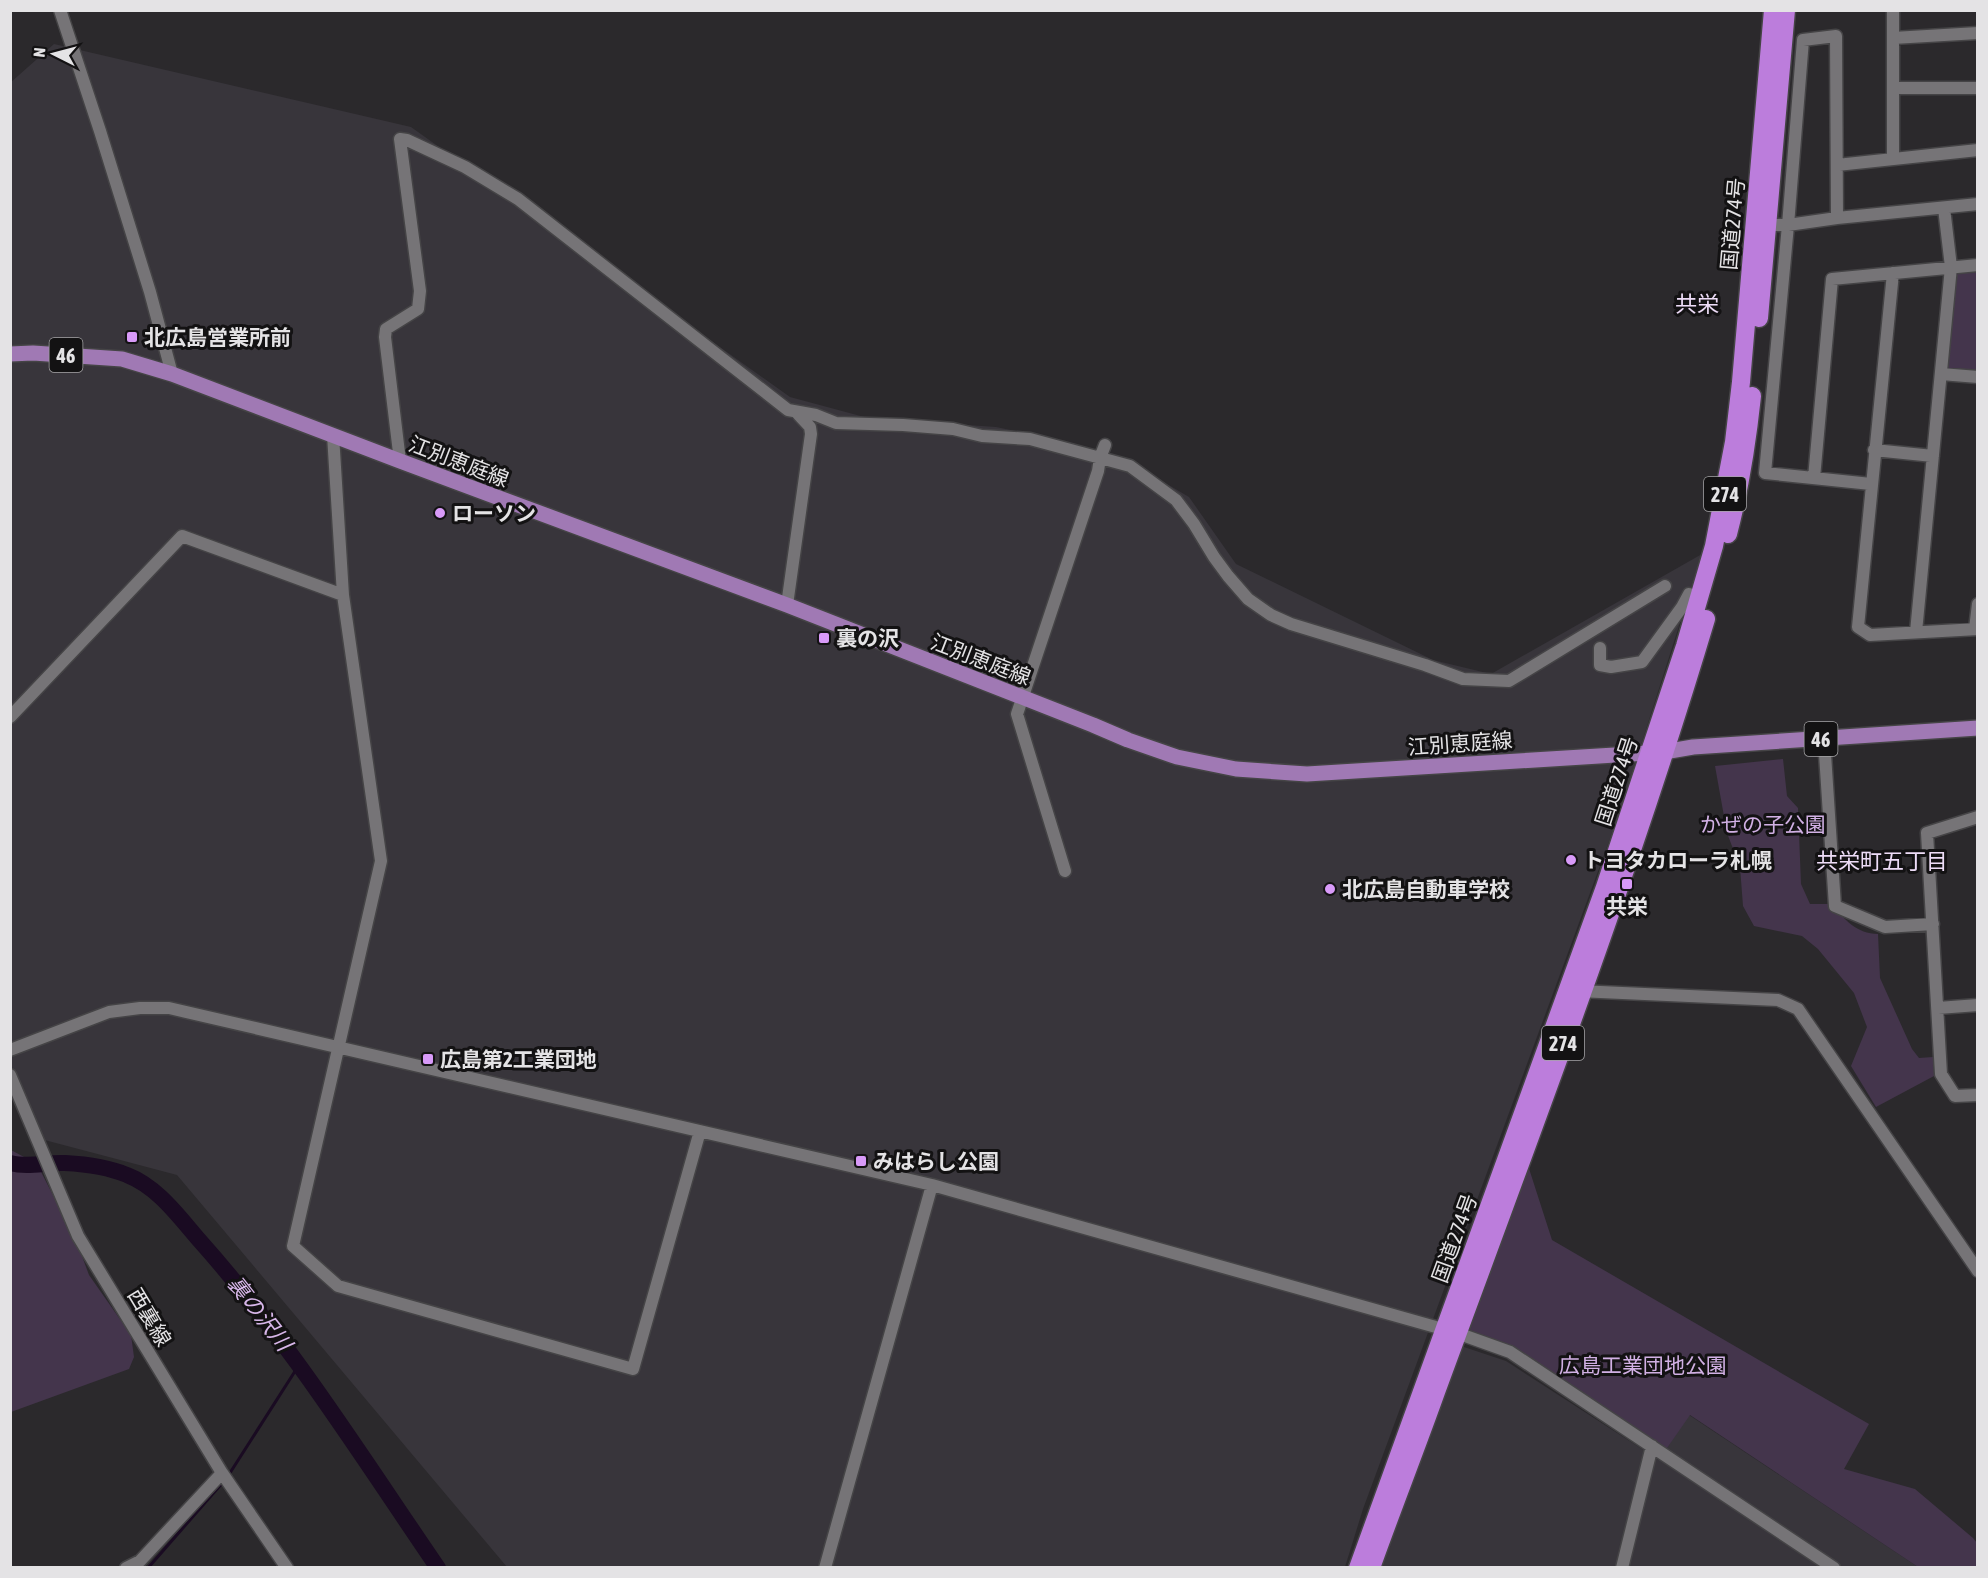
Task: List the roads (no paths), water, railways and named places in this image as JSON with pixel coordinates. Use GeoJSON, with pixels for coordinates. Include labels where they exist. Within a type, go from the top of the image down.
{"type":"FeatureCollection","features":[{"type":"Feature","properties":{"kind":"highway","name":"国道274号"},"geometry":{"type":"LineString","coordinates":[[1371,1568],[1451,1331],[1575,991],[1605,887],[1714,592],[1738,496],[1747,440],[1762,225],[1773,10]]}},
{"type":"Feature","properties":{"kind":"highway","name":"国道274号"},"geometry":{"type":"LineString","coordinates":[[1656,752],[1714,546],[1734,442],[1762,225],[1786,10]]}},
{"type":"Feature","properties":{"kind":"highway","name":"国道274号"},"geometry":{"type":"LineString","coordinates":[[1358,1568],[1451,1331]]}},
{"type":"Feature","properties":{"kind":"main road","name":"江別恵庭線"},"geometry":{"type":"LineString","coordinates":[[10,354],[33,353],[122,359],[172,374],[787,605],[1128,740],[1177,757],[1236,769],[1306,774],[1656,752],[1693,747],[1977,728]]}},
{"type":"Feature","properties":{"kind":"street"},"geometry":{"type":"LineString","coordinates":[[60,10],[150,292],[172,374]]}},
{"type":"Feature","properties":{"kind":"street"},"geometry":{"type":"LineString","coordinates":[[1893,10],[1893,159]]}},
{"type":"Feature","properties":{"kind":"street"},"geometry":{"type":"LineString","coordinates":[[1893,38],[1977,33]]}},
{"type":"Feature","properties":{"kind":"street"},"geometry":{"type":"LineString","coordinates":[[1837,218],[1836,36],[1803,40],[1765,473],[1871,484]]}},
{"type":"Feature","properties":{"kind":"street"},"geometry":{"type":"LineString","coordinates":[[1893,88],[1977,88]]}},
{"type":"Feature","properties":{"kind":"street"},"geometry":{"type":"LineString","coordinates":[[400,461],[385,337],[386,329],[418,309],[420,291],[400,139],[408,140],[465,167],[518,199],[788,410],[816,415],[836,423],[903,424],[953,429],[982,436],[1030,439],[1130,466],[1176,500],[1214,557],[1248,598],[1271,615],[1291,624],[1463,679],[1509,681],[1665,586]]}},
{"type":"Feature","properties":{"kind":"street"},"geometry":{"type":"LineString","coordinates":[[1837,165],[1977,150]]}},
{"type":"Feature","properties":{"kind":"street"},"geometry":{"type":"LineString","coordinates":[[1762,225],[1788,225],[1977,204]]}},
{"type":"Feature","properties":{"kind":"street"},"geometry":{"type":"LineString","coordinates":[[1916,632],[1951,267],[1944,208]]}},
{"type":"Feature","properties":{"kind":"street"},"geometry":{"type":"LineString","coordinates":[[1814,478],[1832,279],[1977,264]]}},
{"type":"Feature","properties":{"kind":"street"},"geometry":{"type":"LineString","coordinates":[[1893,273],[1858,627],[1870,635],[1976,629],[1977,604]]}},
{"type":"Feature","properties":{"kind":"street"},"geometry":{"type":"LineString","coordinates":[[1941,374],[1977,377]]}},
{"type":"Feature","properties":{"kind":"street"},"geometry":{"type":"LineString","coordinates":[[787,605],[811,434],[810,427],[796,412]]}},
{"type":"Feature","properties":{"kind":"street"},"geometry":{"type":"LineString","coordinates":[[333,435],[343,595],[381,861],[293,1246],[338,1286],[633,1369],[700,1131]]}},
{"type":"Feature","properties":{"kind":"street"},"geometry":{"type":"LineString","coordinates":[[1065,871],[1017,714],[1098,471],[1100,458],[1106,446]]}},
{"type":"Feature","properties":{"kind":"street"},"geometry":{"type":"LineString","coordinates":[[1874,450],[1933,456]]}},
{"type":"Feature","properties":{"kind":"street"},"geometry":{"type":"LineString","coordinates":[[10,717],[182,536],[343,595]]}},
{"type":"Feature","properties":{"kind":"street"},"geometry":{"type":"LineString","coordinates":[[1599,648],[1600,665],[1611,667],[1642,662],[1689,594],[1700,597]]}},
{"type":"Feature","properties":{"kind":"street"},"geometry":{"type":"LineString","coordinates":[[1824,739],[1835,906],[1885,927],[1933,924]]}},
{"type":"Feature","properties":{"kind":"street"},"geometry":{"type":"LineString","coordinates":[[1977,817],[1927,834],[1941,1074],[1955,1096],[1977,1095]]}},
{"type":"Feature","properties":{"kind":"street"},"geometry":{"type":"LineString","coordinates":[[1575,991],[1778,1000],[1798,1009],[1977,1271]]}},
{"type":"Feature","properties":{"kind":"street"},"geometry":{"type":"LineString","coordinates":[[1938,1008],[1977,1005]]}},
{"type":"Feature","properties":{"kind":"street"},"geometry":{"type":"LineString","coordinates":[[10,1050],[110,1012],[140,1008],[170,1008],[932,1185],[1451,1331],[1510,1352],[1834,1568]]}},
{"type":"Feature","properties":{"kind":"street","name":"西裏線"},"geometry":{"type":"LineString","coordinates":[[10,1075],[78,1236],[222,1473],[287,1568]]}},
{"type":"Feature","properties":{"kind":"street"},"geometry":{"type":"LineString","coordinates":[[825,1568],[932,1185]]}},
{"type":"Feature","properties":{"kind":"street"},"geometry":{"type":"LineString","coordinates":[[1622,1568],[1652,1446]]}},
{"type":"Feature","properties":{"kind":"street"},"geometry":{"type":"LineString","coordinates":[[126,1568],[140,1561],[222,1473]]}},
{"type":"Feature","properties":{"kind":"waterway","name":"裏の沢川"},"geometry":{"type":"LineString","coordinates":[[10,1163],[24,1165],[65,1163],[104,1168],[138,1180],[158,1195],[233,1279],[295,1360],[438,1568]]}},
{"type":"Feature","properties":{"kind":"waterway"},"geometry":{"type":"LineString","coordinates":[[228,1476],[299,1365]]}},
{"type":"Feature","properties":{"kind":"waterway"},"geometry":{"type":"LineString","coordinates":[[148,1568],[224,1481]]}},
{"type":"Feature","properties":{"kind":"place","name":"北広島営業所前"},"geometry":{"type":"Point","coordinates":[132,337]}},
{"type":"Feature","properties":{"kind":"place","name":"ローソン"},"geometry":{"type":"Point","coordinates":[440,513]}},
{"type":"Feature","properties":{"kind":"place","name":"裏の沢"},"geometry":{"type":"Point","coordinates":[824,638]}},
{"type":"Feature","properties":{"kind":"place","name":"トヨタカローラ札幌"},"geometry":{"type":"Point","coordinates":[1571,860]}},
{"type":"Feature","properties":{"kind":"place","name":"共栄"},"geometry":{"type":"Point","coordinates":[1627,884]}},
{"type":"Feature","properties":{"kind":"place","name":"北広島自動車学校"},"geometry":{"type":"Point","coordinates":[1330,889]}},
{"type":"Feature","properties":{"kind":"place","name":"広島第2工業団地"},"geometry":{"type":"Point","coordinates":[428,1059]}},
{"type":"Feature","properties":{"kind":"place","name":"みはらし公園"},"geometry":{"type":"Point","coordinates":[861,1161]}},
{"type":"Feature","properties":{"kind":"district","name":"共栄"},"geometry":{"type":"Point","coordinates":[1697,304]}},
{"type":"Feature","properties":{"kind":"district","name":"共栄町五丁目"},"geometry":{"type":"Point","coordinates":[1882,861]}},
{"type":"Feature","properties":{"kind":"park label","name":"かぜの子公園"},"geometry":{"type":"Point","coordinates":[1763,824]}},
{"type":"Feature","properties":{"kind":"park label","name":"広島工業団地公園"},"geometry":{"type":"Point","coordinates":[1643,1365]}}]}
